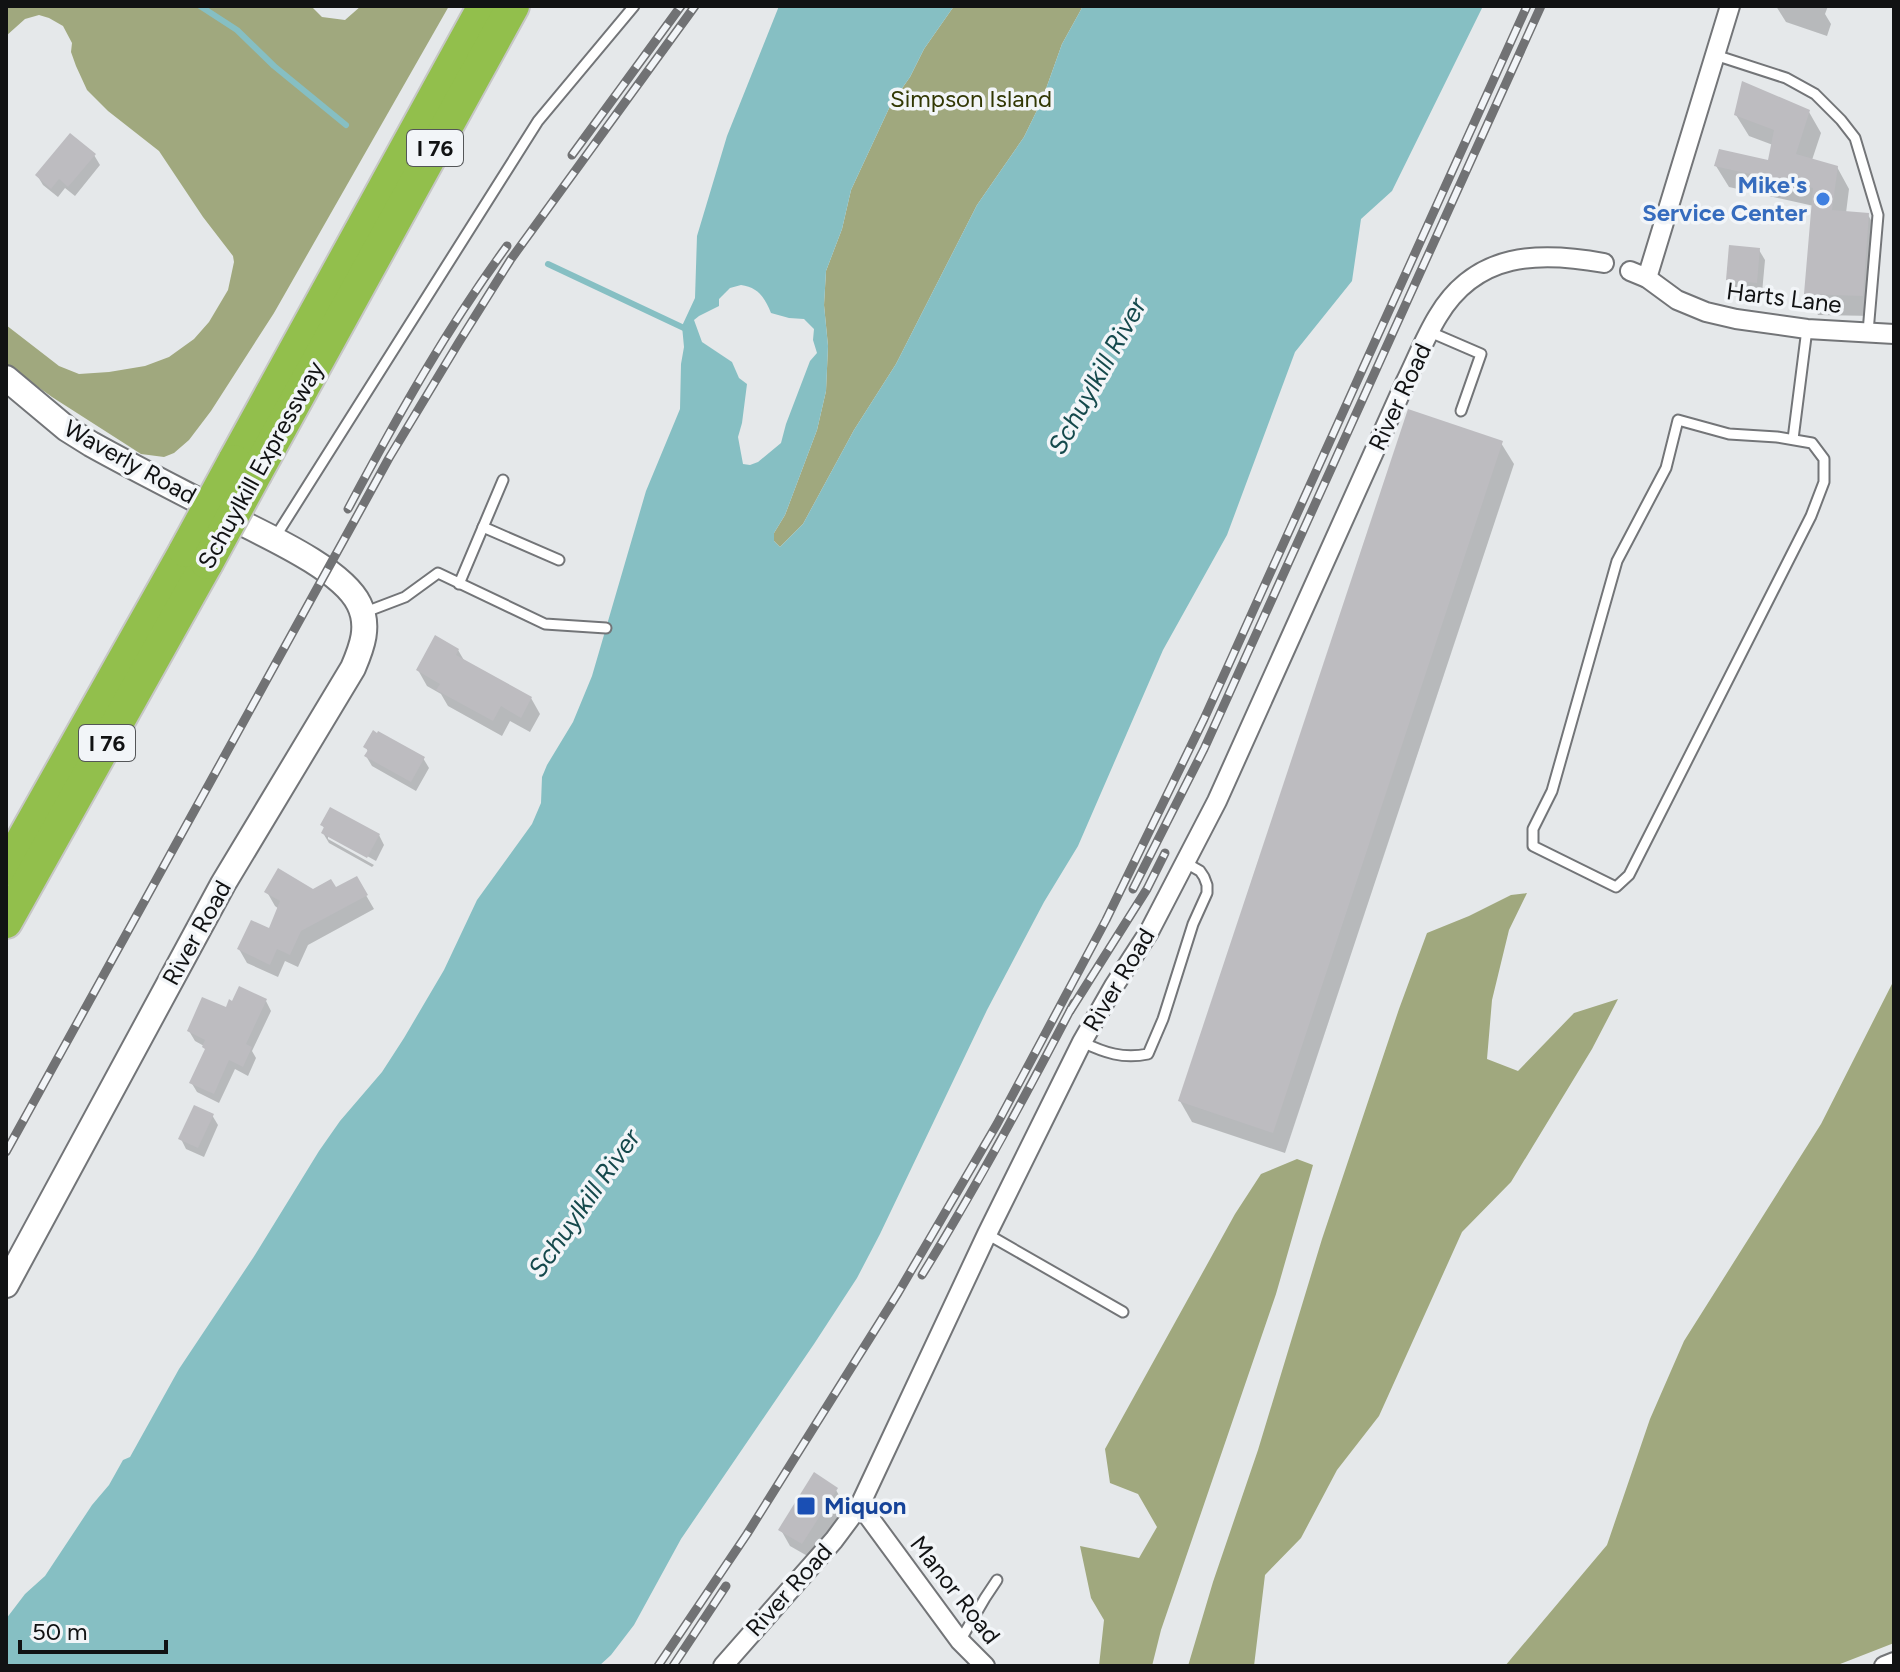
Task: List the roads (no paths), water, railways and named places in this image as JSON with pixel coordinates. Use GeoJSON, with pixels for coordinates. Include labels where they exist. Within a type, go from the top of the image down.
{"type":"FeatureCollection","features":[{"type":"Feature","properties":{"kind":"highway","name":"Schuylkill Expressway"},"geometry":{"type":"LineString","coordinates":[[464,69],[484,6]]}},
{"type":"Feature","properties":{"kind":"highway","name":"Schuylkill Expressway"},"geometry":{"type":"LineString","coordinates":[[6,922],[196,557],[464,69],[513,6]]}},
{"type":"Feature","properties":{"kind":"highway","name":"Schuylkill Expressway"},"geometry":{"type":"LineString","coordinates":[[6,869],[196,557]]}},
{"type":"Feature","properties":{"kind":"street"},"geometry":{"type":"LineString","coordinates":[[1715,55],[1730,6]]}},
{"type":"Feature","properties":{"kind":"street","name":"Harts Lane"},"geometry":{"type":"LineString","coordinates":[[1715,55],[1638,274],[1677,300],[1706,312],[1807,329],[1894,334]]}},
{"type":"Feature","properties":{"kind":"street","name":"River Road"},"geometry":{"type":"LineString","coordinates":[[723,1666],[834,1540],[860,1505],[987,1234],[1082,1042],[1149,932],[1217,801],[1430,332],[1450,298],[1479,274],[1522,257],[1570,258],[1604,263]]}},
{"type":"Feature","properties":{"kind":"street","name":"Waverly Road"},"geometry":{"type":"LineString","coordinates":[[6,378],[57,421],[91,444],[318,565],[343,583],[363,613]]}},
{"type":"Feature","properties":{"kind":"street","name":"River Road"},"geometry":{"type":"LineString","coordinates":[[6,1285],[223,884],[353,668],[365,638],[363,613]]}},
{"type":"Feature","properties":{"kind":"street","name":"Manor Road"},"geometry":{"type":"LineString","coordinates":[[860,1505],[960,1641],[985,1666]]}},
{"type":"Feature","properties":{"kind":"street"},"geometry":{"type":"LineString","coordinates":[[1884,1666],[1894,1662]]}},
{"type":"Feature","properties":{"kind":"lane"},"geometry":{"type":"LineString","coordinates":[[273,540],[538,121],[634,6]]}},
{"type":"Feature","properties":{"kind":"lane"},"geometry":{"type":"LineString","coordinates":[[1715,55],[1786,78],[1815,94],[1855,138],[1878,215],[1868,332]]}},
{"type":"Feature","properties":{"kind":"lane"},"geometry":{"type":"LineString","coordinates":[[1793,439],[1807,329]]}},
{"type":"Feature","properties":{"kind":"lane"},"geometry":{"type":"LineString","coordinates":[[1430,332],[1481,354],[1461,411]]}},
{"type":"Feature","properties":{"kind":"lane"},"geometry":{"type":"LineString","coordinates":[[1678,420],[1729,434],[1793,439],[1812,443],[1824,459],[1824,482],[1811,516],[1629,875],[1616,887],[1533,846],[1533,829],[1552,791],[1617,561],[1666,468],[1678,420]]}},
{"type":"Feature","properties":{"kind":"lane"},"geometry":{"type":"LineString","coordinates":[[459,584],[503,480]]}},
{"type":"Feature","properties":{"kind":"lane"},"geometry":{"type":"LineString","coordinates":[[483,527],[559,560]]}},
{"type":"Feature","properties":{"kind":"lane"},"geometry":{"type":"LineString","coordinates":[[363,613],[405,597],[438,573],[545,624],[606,628]]}},
{"type":"Feature","properties":{"kind":"lane"},"geometry":{"type":"LineString","coordinates":[[1082,1042],[1118,1056],[1148,1054],[1163,1019],[1193,924],[1207,893],[1207,885],[1200,871],[1186,863]]}},
{"type":"Feature","properties":{"kind":"lane"},"geometry":{"type":"LineString","coordinates":[[987,1234],[1123,1312]]}},
{"type":"Feature","properties":{"kind":"lane"},"geometry":{"type":"LineString","coordinates":[[960,1641],[997,1580]]}},
{"type":"Feature","properties":{"kind":"water","name":"Schuylkill River"},"geometry":{"type":"Polygon","coordinates":[[[779,6],[954,6],[891,104],[851,190],[842,229],[826,271],[826,391],[817,430],[785,515],[774,533],[774,541],[780,547],[803,524],[854,430],[896,364],[977,205],[1024,137],[1042,100],[1062,44],[1083,6],[1483,6],[1392,191],[1361,219],[1352,281],[1295,352],[1227,535],[1163,650],[1078,846],[1044,902],[987,1010],[857,1278],[681,1539],[634,1625],[611,1655],[599,1666],[6,1666],[6,1619],[25,1594],[45,1576],[123,1460],[130,1457],[179,1369],[319,1151],[382,1072],[404,1038],[444,970],[477,900],[532,824],[541,803],[542,777],[573,722],[592,676],[646,491],[680,409],[684,347],[682,326],[695,298],[697,236],[727,136],[779,6]],[[741,285],[730,288],[719,299],[719,306],[694,320],[702,342],[732,362],[739,378],[747,384],[738,437],[743,464],[750,465],[781,443],[810,361],[817,353],[814,329],[804,319],[771,313],[760,294],[741,285]]]}},
{"type":"Feature","properties":{"kind":"waterway"},"geometry":{"type":"LineString","coordinates":[[200,6],[237,30],[274,66],[346,125]]}},
{"type":"Feature","properties":{"kind":"waterway"},"geometry":{"type":"LineString","coordinates":[[548,264],[686,329]]}},
{"type":"Feature","properties":{"kind":"railway"},"geometry":{"type":"LineString","coordinates":[[572,155],[681,6]]}},
{"type":"Feature","properties":{"kind":"railway"},"geometry":{"type":"LineString","coordinates":[[6,1152],[389,458],[511,259],[695,6]]}},
{"type":"Feature","properties":{"kind":"railway"},"geometry":{"type":"LineString","coordinates":[[658,1666],[747,1534],[898,1293],[997,1124],[1106,920],[1204,719],[1527,6]]}},
{"type":"Feature","properties":{"kind":"railway"},"geometry":{"type":"LineString","coordinates":[[1133,889],[1204,749],[1541,6]]}},
{"type":"Feature","properties":{"kind":"railway"},"geometry":{"type":"LineString","coordinates":[[348,509],[423,374],[507,246]]}},
{"type":"Feature","properties":{"kind":"railway"},"geometry":{"type":"LineString","coordinates":[[1070,1011],[1147,889],[1165,853]]}},
{"type":"Feature","properties":{"kind":"railway"},"geometry":{"type":"LineString","coordinates":[[922,1275],[1001,1140],[1074,1003]]}},
{"type":"Feature","properties":{"kind":"railway"},"geometry":{"type":"LineString","coordinates":[[673,1666],[726,1586]]}},
{"type":"Feature","properties":{"kind":"place","name":"Mike's Service Center"},"geometry":{"type":"Point","coordinates":[1823,199]}},
{"type":"Feature","properties":{"kind":"place","name":"Miquon"},"geometry":{"type":"Point","coordinates":[806,1506]}},
{"type":"Feature","properties":{"kind":"park label","name":"Simpson Island"},"geometry":{"type":"Point","coordinates":[971,99]}}]}
